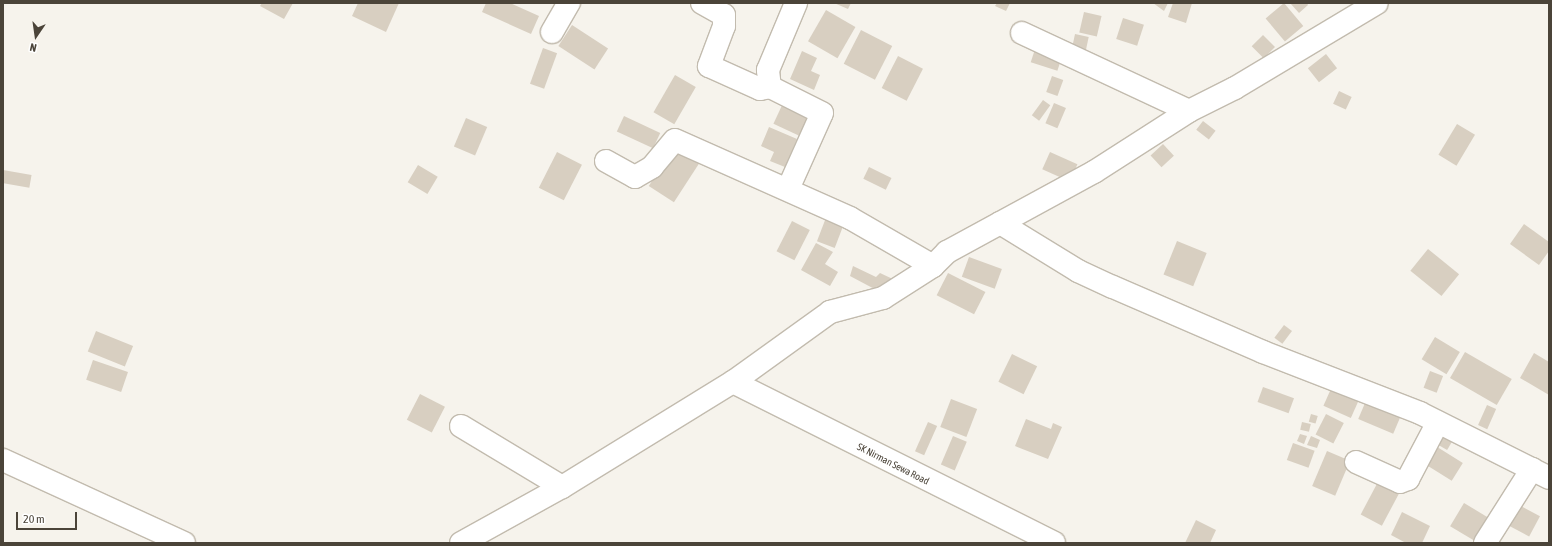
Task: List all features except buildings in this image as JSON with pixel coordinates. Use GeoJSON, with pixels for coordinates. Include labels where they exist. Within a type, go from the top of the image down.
{"type":"FeatureCollection","features":[{"type":"Feature","properties":{"kind":"street"},"geometry":{"type":"LineString","coordinates":[[552,32],[569,3]]}},
{"type":"Feature","properties":{"kind":"street"},"geometry":{"type":"LineString","coordinates":[[702,3],[724,15],[724,26],[709,66],[760,89],[770,87],[822,113],[788,189]]}},
{"type":"Feature","properties":{"kind":"street"},"geometry":{"type":"LineString","coordinates":[[770,87],[768,70],[796,3]]}},
{"type":"Feature","properties":{"kind":"street"},"geometry":{"type":"LineString","coordinates":[[461,543],[562,487],[733,382],[830,312],[883,298],[933,266],[947,252],[1107,164],[1189,111],[1235,88],[1377,3]]}},
{"type":"Feature","properties":{"kind":"street"},"geometry":{"type":"LineString","coordinates":[[1022,33],[1189,111]]}},
{"type":"Feature","properties":{"kind":"street"},"geometry":{"type":"LineString","coordinates":[[606,161],[635,177],[652,167],[676,140],[850,218],[933,266]]}},
{"type":"Feature","properties":{"kind":"street"},"geometry":{"type":"LineString","coordinates":[[1000,223],[1078,271],[1113,287],[1438,422],[1540,474],[1485,543]]}},
{"type":"Feature","properties":{"kind":"street","name":"SK Nirman Sewa Road"},"geometry":{"type":"LineString","coordinates":[[733,382],[1054,543]]}},
{"type":"Feature","properties":{"kind":"street"},"geometry":{"type":"LineString","coordinates":[[1356,462],[1400,482],[1408,479],[1438,422]]}},
{"type":"Feature","properties":{"kind":"street"},"geometry":{"type":"LineString","coordinates":[[461,426],[562,487]]}},
{"type":"Feature","properties":{"kind":"street"},"geometry":{"type":"LineString","coordinates":[[3,460],[184,543]]}}]}
